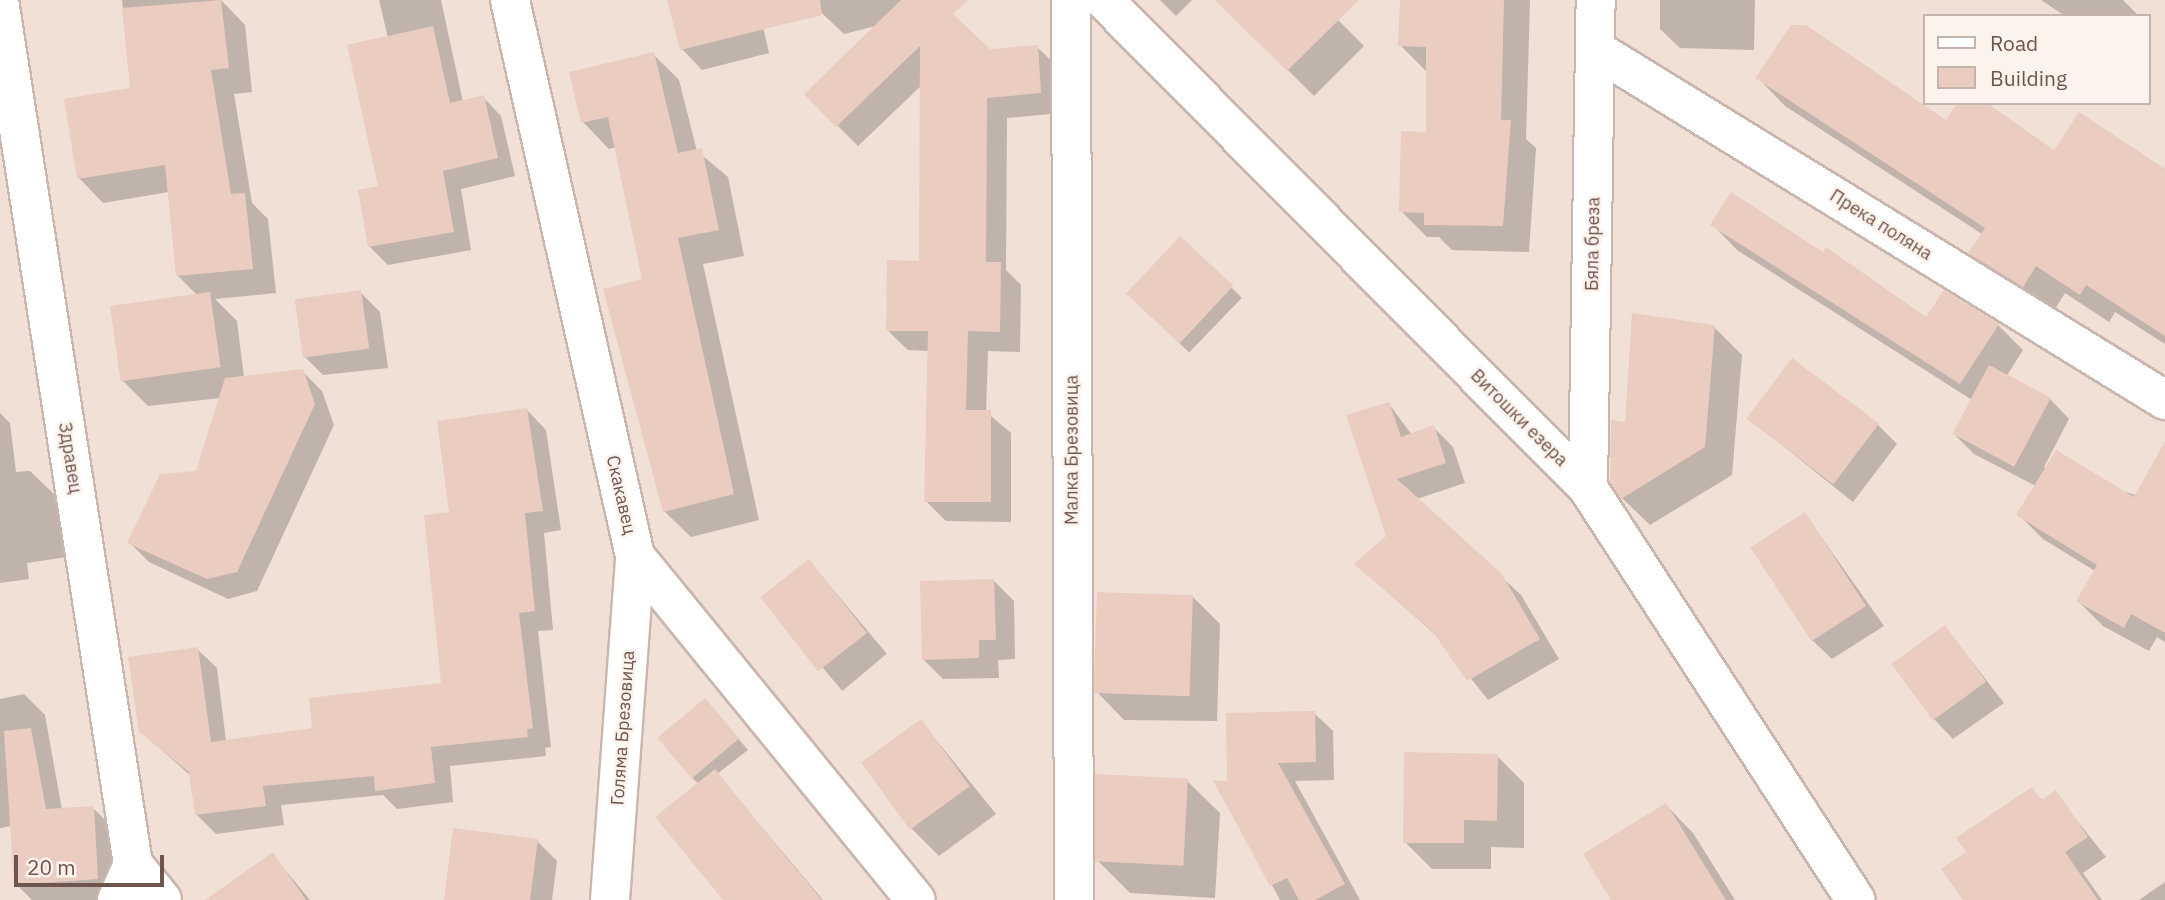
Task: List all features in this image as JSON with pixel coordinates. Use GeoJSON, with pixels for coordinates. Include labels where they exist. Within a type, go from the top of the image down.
{"type":"FeatureCollection","features":[{"type":"Feature","properties":{"kind":"street","name":"Скакавец"},"geometry":{"type":"LineString","coordinates":[[510,0],[635,556],[916,900]]}},
{"type":"Feature","properties":{"kind":"street","name":"Малка Брезовица"},"geometry":{"type":"LineString","coordinates":[[1071,0],[1074,900]]}},
{"type":"Feature","properties":{"kind":"street","name":"Витошки езера"},"geometry":{"type":"LineString","coordinates":[[1104,0],[1588,488],[1856,900]]}},
{"type":"Feature","properties":{"kind":"street","name":"Бяла бреза"},"geometry":{"type":"LineString","coordinates":[[1588,488],[1596,0]]}},
{"type":"Feature","properties":{"kind":"street","name":"Здравец"},"geometry":{"type":"LineString","coordinates":[[0,7],[133,864]]}},
{"type":"Feature","properties":{"kind":"street","name":"Прека поляна"},"geometry":{"type":"LineString","coordinates":[[1597,50],[2165,400]]}},
{"type":"Feature","properties":{"kind":"street","name":"Голяма Брезовица"},"geometry":{"type":"LineString","coordinates":[[610,900],[635,556]]}},
{"type":"Feature","properties":{"kind":"street"},"geometry":{"type":"LineString","coordinates":[[117,900],[133,864],[162,900]]}},
{"type":"Feature","properties":{"kind":"shaded area"},"geometry":{"type":"Polygon","coordinates":[[[0,0],[2165,0],[2165,900],[0,900],[0,0]]]}},
{"type":"Feature","properties":{"kind":"building"},"geometry":{"type":"Polygon","coordinates":[[[221,0],[229,68],[211,70],[231,194],[245,193],[253,269],[176,276],[165,165],[77,179],[64,99],[130,88],[122,8],[221,0]]]}},
{"type":"Feature","properties":{"kind":"building"},"geometry":{"type":"Polygon","coordinates":[[[667,0],[820,0],[822,15],[680,50],[667,0]]]}},
{"type":"Feature","properties":{"kind":"building"},"geometry":{"type":"Polygon","coordinates":[[[901,0],[968,0],[953,14],[990,49],[1038,45],[1041,93],[987,98],[986,262],[1001,262],[1000,332],[968,331],[966,410],[991,410],[991,502],[924,502],[928,331],[886,331],[887,260],[919,261],[920,46],[836,127],[804,94],[901,0]]]}},
{"type":"Feature","properties":{"kind":"building"},"geometry":{"type":"Polygon","coordinates":[[[1215,0],[1359,0],[1287,71],[1215,0]]]}},
{"type":"Feature","properties":{"kind":"building"},"geometry":{"type":"Polygon","coordinates":[[[1400,0],[1504,0],[1501,120],[1511,120],[1503,226],[1424,225],[1424,213],[1399,212],[1401,131],[1426,132],[1426,47],[1398,46],[1400,0]]]}},
{"type":"Feature","properties":{"kind":"building"},"geometry":{"type":"Polygon","coordinates":[[[1791,25],[1806,25],[1946,120],[1956,105],[1990,105],[2054,150],[2079,112],[2165,169],[2165,336],[2086,285],[2080,295],[2036,266],[2023,287],[1968,253],[1985,228],[1755,78],[1791,25]]]}},
{"type":"Feature","properties":{"kind":"building"},"geometry":{"type":"Polygon","coordinates":[[[433,26],[450,103],[484,95],[498,158],[443,171],[454,232],[368,247],[358,190],[378,186],[347,45],[433,26]]]}},
{"type":"Feature","properties":{"kind":"building"},"geometry":{"type":"Polygon","coordinates":[[[654,52],[678,153],[702,148],[719,230],[678,238],[734,494],[663,512],[603,289],[642,279],[608,117],[581,123],[569,72],[654,52]]]}},
{"type":"Feature","properties":{"kind":"building"},"geometry":{"type":"Polygon","coordinates":[[[1731,192],[1823,252],[1826,247],[1926,317],[1944,290],[1999,324],[1960,384],[1710,225],[1731,192]]]}},
{"type":"Feature","properties":{"kind":"building"},"geometry":{"type":"Polygon","coordinates":[[[1180,236],[1233,286],[1180,344],[1126,294],[1180,236]]]}},
{"type":"Feature","properties":{"kind":"building"},"geometry":{"type":"Polygon","coordinates":[[[361,290],[369,348],[303,358],[295,299],[361,290]]]}},
{"type":"Feature","properties":{"kind":"building"},"geometry":{"type":"Polygon","coordinates":[[[210,292],[221,367],[121,381],[110,306],[210,292]]]}},
{"type":"Feature","properties":{"kind":"building"},"geometry":{"type":"Polygon","coordinates":[[[1632,313],[1715,325],[1705,447],[1621,499],[1610,482],[1611,420],[1625,422],[1632,313]]]}},
{"type":"Feature","properties":{"kind":"building"},"geometry":{"type":"Polygon","coordinates":[[[1792,358],[1879,424],[1833,484],[1746,419],[1792,358]]]}},
{"type":"Feature","properties":{"kind":"building"},"geometry":{"type":"Polygon","coordinates":[[[1989,365],[2051,398],[2014,467],[1952,434],[1989,365]]]}},
{"type":"Feature","properties":{"kind":"building"},"geometry":{"type":"Polygon","coordinates":[[[303,369],[315,404],[237,572],[207,579],[127,543],[160,474],[196,471],[225,378],[303,369]]]}},
{"type":"Feature","properties":{"kind":"building"},"geometry":{"type":"Polygon","coordinates":[[[1389,402],[1401,437],[1434,425],[1446,463],[1397,479],[1501,573],[1540,639],[1467,681],[1433,632],[1354,564],[1386,536],[1346,415],[1389,402]]]}},
{"type":"Feature","properties":{"kind":"building"},"geometry":{"type":"Polygon","coordinates":[[[527,408],[543,511],[525,513],[535,611],[519,613],[533,728],[527,729],[528,737],[431,747],[435,783],[375,791],[374,776],[263,786],[266,806],[195,815],[189,772],[139,732],[128,657],[198,647],[211,742],[312,728],[309,698],[441,683],[424,515],[449,512],[437,421],[527,408]]]}},
{"type":"Feature","properties":{"kind":"building"},"geometry":{"type":"Polygon","coordinates":[[[2165,441],[2165,633],[2131,614],[2124,628],[2076,601],[2097,565],[2016,515],[2056,450],[2134,497],[2165,441]]]}},
{"type":"Feature","properties":{"kind":"building"},"geometry":{"type":"Polygon","coordinates":[[[1805,512],[1866,606],[1811,641],[1750,547],[1805,512]]]}},
{"type":"Feature","properties":{"kind":"building"},"geometry":{"type":"Polygon","coordinates":[[[809,559],[867,633],[818,671],[760,597],[809,559]]]}},
{"type":"Feature","properties":{"kind":"building"},"geometry":{"type":"Polygon","coordinates":[[[994,579],[996,640],[979,640],[979,658],[922,660],[920,581],[994,579]]]}},
{"type":"Feature","properties":{"kind":"building"},"geometry":{"type":"Polygon","coordinates":[[[1097,592],[1193,595],[1189,696],[1093,693],[1097,592]]]}},
{"type":"Feature","properties":{"kind":"building"},"geometry":{"type":"Polygon","coordinates":[[[1945,625],[1986,682],[1933,720],[1892,664],[1945,625]]]}},
{"type":"Feature","properties":{"kind":"building"},"geometry":{"type":"Polygon","coordinates":[[[705,698],[739,739],[692,778],[658,738],[705,698]]]}},
{"type":"Feature","properties":{"kind":"building"},"geometry":{"type":"Polygon","coordinates":[[[1315,711],[1316,762],[1278,763],[1345,884],[1315,900],[1299,900],[1287,878],[1270,886],[1213,780],[1227,781],[1226,713],[1315,711]]]}},
{"type":"Feature","properties":{"kind":"building"},"geometry":{"type":"Polygon","coordinates":[[[921,719],[970,786],[910,830],[861,762],[921,719]]]}},
{"type":"Feature","properties":{"kind":"building"},"geometry":{"type":"Polygon","coordinates":[[[31,728],[46,809],[94,806],[98,879],[14,885],[4,731],[31,728]]]}},
{"type":"Feature","properties":{"kind":"building"},"geometry":{"type":"Polygon","coordinates":[[[1404,752],[1498,754],[1497,821],[1464,820],[1464,843],[1403,843],[1404,752]]]}},
{"type":"Feature","properties":{"kind":"building"},"geometry":{"type":"Polygon","coordinates":[[[715,769],[822,900],[723,900],[655,817],[715,769]]]}},
{"type":"Feature","properties":{"kind":"building"},"geometry":{"type":"Polygon","coordinates":[[[1095,774],[1188,779],[1183,866],[1090,861],[1095,774]]]}},
{"type":"Feature","properties":{"kind":"building"},"geometry":{"type":"Polygon","coordinates":[[[2032,787],[2041,800],[2056,790],[2088,837],[2065,852],[2098,900],[1963,900],[1941,869],[1966,852],[1956,838],[2032,787]]]}},
{"type":"Feature","properties":{"kind":"building"},"geometry":{"type":"Polygon","coordinates":[[[1666,803],[1726,900],[1611,900],[1583,854],[1666,803]]]}},
{"type":"Feature","properties":{"kind":"building"},"geometry":{"type":"Polygon","coordinates":[[[453,828],[538,839],[530,900],[444,900],[453,828]]]}},
{"type":"Feature","properties":{"kind":"building"},"geometry":{"type":"Polygon","coordinates":[[[273,852],[306,900],[205,900],[273,852]]]}}]}
